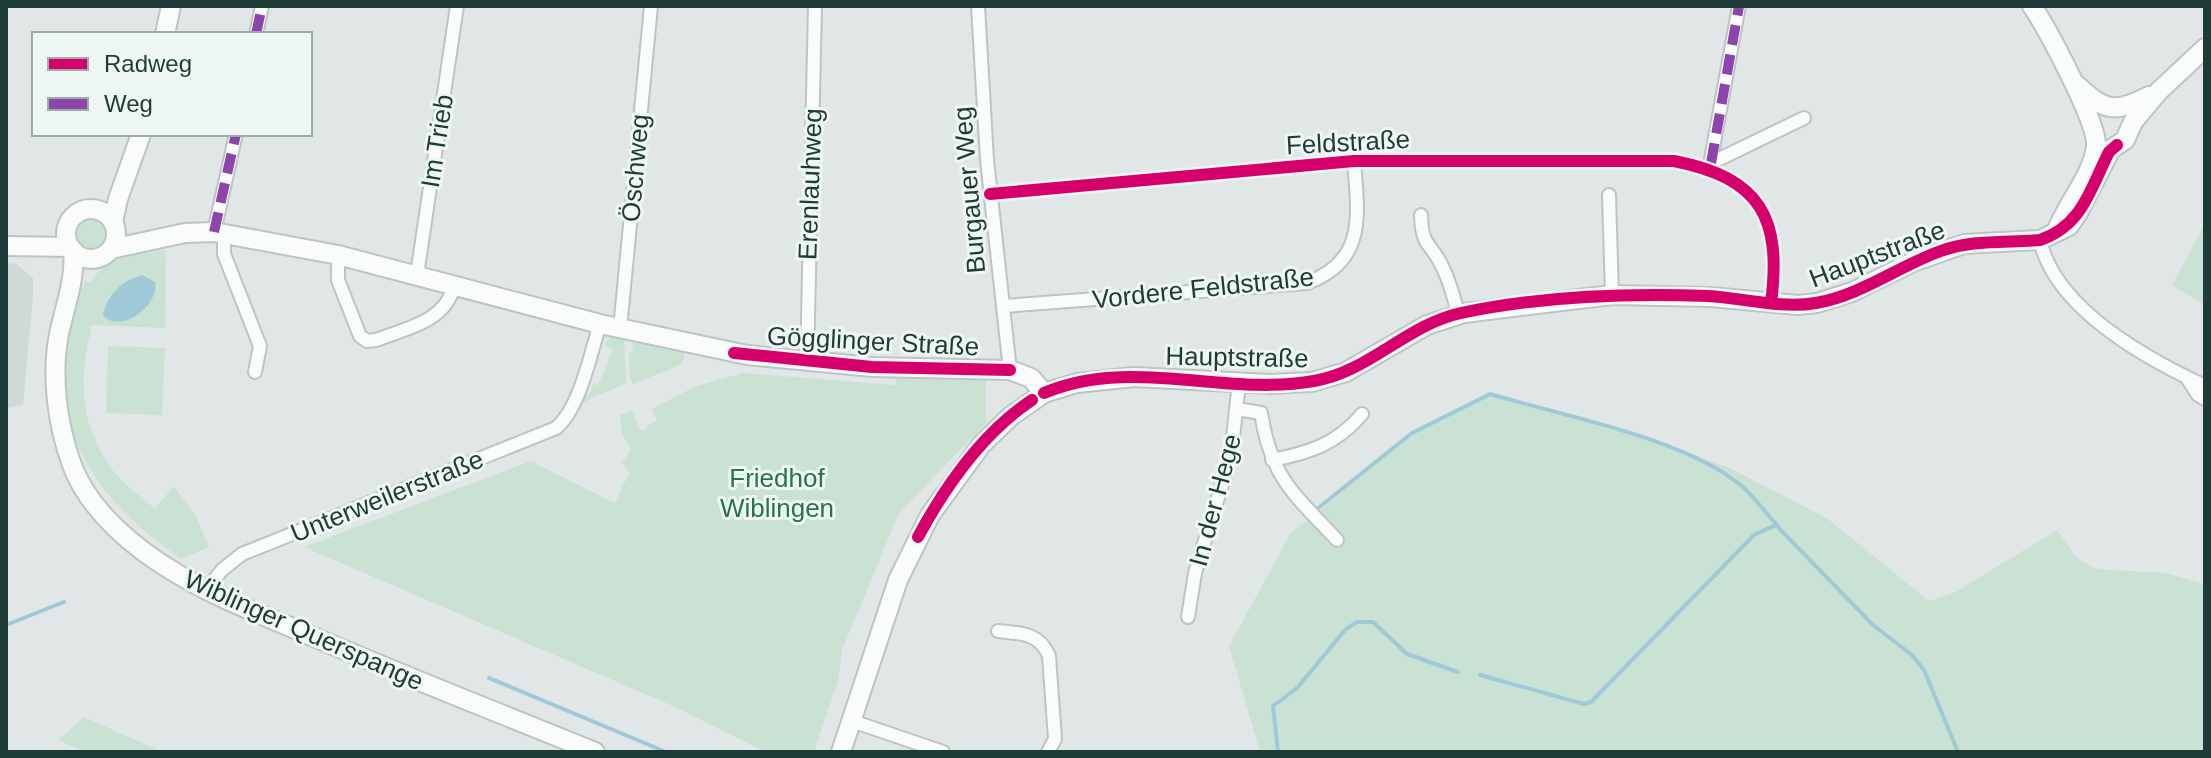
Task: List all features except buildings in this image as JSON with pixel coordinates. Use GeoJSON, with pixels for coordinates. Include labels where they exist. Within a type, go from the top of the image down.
{"type":"FeatureCollection","features":[{"type":"Feature","properties":{"kind":"main road"},"geometry":{"type":"LineString","coordinates":[[165,32],[171,6]]}},
{"type":"Feature","properties":{"kind":"main road"},"geometry":{"type":"LineString","coordinates":[[2032,6],[2049,33],[2093,131],[2104,145],[2117,145]]}},
{"type":"Feature","properties":{"kind":"main road"},"geometry":{"type":"LineString","coordinates":[[2048,236],[2069,226],[2108,155],[2127,137],[2130,128],[2159,91],[2205,48]]}},
{"type":"Feature","properties":{"kind":"main road"},"geometry":{"type":"LineString","coordinates":[[2069,74],[2089,96],[2124,113],[2130,128]]}},
{"type":"Feature","properties":{"kind":"main road"},"geometry":{"type":"LineString","coordinates":[[2048,236],[2087,172],[2095,150],[2093,131],[2096,114],[2129,106],[2159,91]]}},
{"type":"Feature","properties":{"kind":"main road"},"geometry":{"type":"LineString","coordinates":[[69,224],[67,236],[72,248],[83,257],[94,258],[111,249],[116,238],[114,224],[140,136]]}},
{"type":"Feature","properties":{"kind":"main road"},"geometry":{"type":"LineString","coordinates":[[92,209],[130,166]]}},
{"type":"Feature","properties":{"kind":"main road"},"geometry":{"type":"LineString","coordinates":[[10,245],[69,224],[80,212],[92,209],[104,213],[114,224]]}},
{"type":"Feature","properties":{"kind":"main road","name":"Gögglinger Straße"},"geometry":{"type":"LineString","coordinates":[[114,224],[134,232],[165,236]]}},
{"type":"Feature","properties":{"kind":"main road","name":"Gögglinger Straße"},"geometry":{"type":"LineString","coordinates":[[111,249],[165,236],[219,233],[338,255],[620,329],[734,353],[872,367],[1010,370],[1031,378],[1038,397]]}},
{"type":"Feature","properties":{"kind":"main road","name":"Hauptstraße"},"geometry":{"type":"LineString","coordinates":[[1038,397],[1077,383],[1134,377],[1298,384],[1335,376],[1365,363],[1427,325],[1458,314],[1527,303],[1612,295],[1711,297],[1798,305],[1836,298],[1941,251],[1964,244],[2048,236]]}},
{"type":"Feature","properties":{"kind":"main road"},"geometry":{"type":"LineString","coordinates":[[10,245],[72,248]]}},
{"type":"Feature","properties":{"kind":"main road","name":"Wiblinger Querspange"},"geometry":{"type":"LineString","coordinates":[[72,248],[68,302],[56,356],[58,412],[73,467],[92,499],[125,536],[174,573],[206,590],[360,657],[595,752]]}},
{"type":"Feature","properties":{"kind":"main road","name":"Wiblinger Querspange"},"geometry":{"type":"LineString","coordinates":[[68,302],[94,258]]}},
{"type":"Feature","properties":{"kind":"main road"},"geometry":{"type":"LineString","coordinates":[[841,752],[898,580],[918,537],[945,492],[982,444],[1011,416],[1038,397]]}},
{"type":"Feature","properties":{"kind":"street"},"geometry":{"type":"LineString","coordinates":[[256,32],[262,6]]}},
{"type":"Feature","properties":{"kind":"street","name":"Im Trieb"},"geometry":{"type":"LineString","coordinates":[[417,275],[457,6]]}},
{"type":"Feature","properties":{"kind":"street","name":"Öschweg"},"geometry":{"type":"LineString","coordinates":[[620,329],[651,6]]}},
{"type":"Feature","properties":{"kind":"street","name":"Erenlauhweg"},"geometry":{"type":"LineString","coordinates":[[807,362],[815,6]]}},
{"type":"Feature","properties":{"kind":"street","name":"Burgauer Weg"},"geometry":{"type":"LineString","coordinates":[[978,6],[990,194],[1010,370]]}},
{"type":"Feature","properties":{"kind":"street"},"geometry":{"type":"LineString","coordinates":[[1710,166],[1739,6]]}},
{"type":"Feature","properties":{"kind":"street"},"geometry":{"type":"LineString","coordinates":[[1710,166],[1804,118]]}},
{"type":"Feature","properties":{"kind":"street"},"geometry":{"type":"LineString","coordinates":[[236,136],[219,233],[225,258],[260,346],[255,372]]}},
{"type":"Feature","properties":{"kind":"street","name":"Feldstraße"},"geometry":{"type":"LineString","coordinates":[[990,194],[1354,161],[1674,161],[1710,166],[1751,195],[1768,223],[1774,249],[1771,303]]}},
{"type":"Feature","properties":{"kind":"street","name":"Vordere Feldstraße"},"geometry":{"type":"LineString","coordinates":[[1004,306],[1307,283],[1326,276],[1350,251],[1355,236],[1354,161]]}},
{"type":"Feature","properties":{"kind":"street"},"geometry":{"type":"LineString","coordinates":[[1609,195],[1612,295]]}},
{"type":"Feature","properties":{"kind":"street"},"geometry":{"type":"LineString","coordinates":[[1421,215],[1421,237],[1440,261],[1451,284],[1458,314]]}},
{"type":"Feature","properties":{"kind":"street"},"geometry":{"type":"LineString","coordinates":[[2048,236],[2051,269],[2084,310],[2127,342],[2205,386]]}},
{"type":"Feature","properties":{"kind":"street"},"geometry":{"type":"LineString","coordinates":[[338,255],[338,280],[360,336],[367,341],[436,316],[449,302],[454,286]]}},
{"type":"Feature","properties":{"kind":"street","name":"Unterweilerstraße"},"geometry":{"type":"LineString","coordinates":[[206,590],[222,570],[242,554],[552,430],[565,420],[572,408],[600,324]]}},
{"type":"Feature","properties":{"kind":"street"},"geometry":{"type":"LineString","coordinates":[[2187,378],[2198,395],[2205,399]]}},
{"type":"Feature","properties":{"kind":"street","name":"In der Hege"},"geometry":{"type":"LineString","coordinates":[[1188,617],[1195,573],[1231,455],[1239,383]]}},
{"type":"Feature","properties":{"kind":"street"},"geometry":{"type":"LineString","coordinates":[[1237,409],[1261,413],[1272,460],[1290,490],[1337,540]]}},
{"type":"Feature","properties":{"kind":"street"},"geometry":{"type":"LineString","coordinates":[[1272,460],[1308,453],[1330,443],[1349,430],[1362,414]]}},
{"type":"Feature","properties":{"kind":"street"},"geometry":{"type":"LineString","coordinates":[[998,631],[1031,635],[1045,646],[1049,656],[1055,739],[1048,752]]}},
{"type":"Feature","properties":{"kind":"street"},"geometry":{"type":"LineString","coordinates":[[852,721],[943,752]]}},
{"type":"Feature","properties":{"kind":"shaded area"},"geometry":{"type":"Polygon","coordinates":[[[15,263],[33,278],[33,295],[23,405],[6,408],[6,264],[15,263]]]}},
{"type":"Feature","properties":{"kind":"green space"},"geometry":{"type":"Polygon","coordinates":[[[91,215],[104,220],[109,233],[104,246],[91,251],[78,246],[73,233],[78,220],[91,215]]]}},
{"type":"Feature","properties":{"kind":"green space"},"geometry":{"type":"Polygon","coordinates":[[[2205,224],[2205,305],[2172,285],[2205,224]]]}},
{"type":"Feature","properties":{"kind":"green space"},"geometry":{"type":"Polygon","coordinates":[[[166,250],[165,328],[92,325],[84,384],[88,419],[102,454],[114,472],[155,509],[174,486],[196,516],[209,547],[181,559],[115,502],[92,471],[75,439],[66,404],[65,366],[71,325],[85,281],[91,283],[104,267],[123,258],[166,250]]]}},
{"type":"Feature","properties":{"kind":"green space"},"geometry":{"type":"Polygon","coordinates":[[[610,336],[624,339],[626,383],[584,402],[584,394],[589,395],[594,383],[598,385],[613,350],[604,345],[610,336]]]}},
{"type":"Feature","properties":{"kind":"green space"},"geometry":{"type":"Polygon","coordinates":[[[632,341],[668,350],[669,346],[681,349],[685,356],[680,365],[633,384],[629,353],[633,353],[632,341]]]}},
{"type":"Feature","properties":{"kind":"green space"},"geometry":{"type":"Polygon","coordinates":[[[108,346],[165,348],[162,415],[106,413],[108,346]]]}},
{"type":"Feature","properties":{"kind":"green space","name":"Friedhof Wiblingen"},"geometry":{"type":"Polygon","coordinates":[[[744,373],[895,385],[897,374],[986,379],[986,423],[899,513],[842,650],[838,681],[814,752],[766,752],[675,707],[304,547],[531,461],[615,503],[629,473],[622,463],[631,450],[622,434],[620,415],[632,411],[640,430],[645,430],[650,423],[657,421],[652,409],[696,386],[744,373]]]}},
{"type":"Feature","properties":{"kind":"green space"},"geometry":{"type":"Polygon","coordinates":[[[1490,394],[1667,445],[1732,469],[1828,519],[1929,601],[1956,592],[2057,530],[2076,557],[2095,569],[2165,573],[2205,584],[2205,752],[1260,752],[1229,646],[1292,531],[1409,435],[1490,394]]]}},
{"type":"Feature","properties":{"kind":"green space"},"geometry":{"type":"Polygon","coordinates":[[[84,717],[162,752],[86,752],[58,740],[84,717]]]}},
{"type":"Feature","properties":{"kind":"water"},"geometry":{"type":"Polygon","coordinates":[[[142,275],[155,282],[152,299],[145,308],[129,320],[119,322],[103,315],[116,289],[142,275]]]}},
{"type":"Feature","properties":{"kind":"waterway"},"geometry":{"type":"LineString","coordinates":[[1317,509],[1412,433],[1490,394],[1622,430],[1690,455],[1743,487],[1776,524]]}},
{"type":"Feature","properties":{"kind":"waterway"},"geometry":{"type":"LineString","coordinates":[[1480,675],[1584,704],[1591,702],[1754,535],[1776,525],[1873,625],[1912,655],[1924,670],[1958,752]]}},
{"type":"Feature","properties":{"kind":"waterway"},"geometry":{"type":"LineString","coordinates":[[6,625],[64,602]]}},
{"type":"Feature","properties":{"kind":"waterway"},"geometry":{"type":"LineString","coordinates":[[1278,752],[1273,706],[1297,688],[1346,629],[1357,622],[1373,622],[1407,654],[1458,672]]}},
{"type":"Feature","properties":{"kind":"waterway"},"geometry":{"type":"LineString","coordinates":[[489,678],[666,752]]}},
{"type":"Feature","properties":{"kind":"marked path"},"geometry":{"type":"LineString","coordinates":[[256,32],[262,6]]}},
{"type":"Feature","properties":{"kind":"marked path"},"geometry":{"type":"LineString","coordinates":[[1711,163],[1739,6]]}},
{"type":"Feature","properties":{"kind":"marked path"},"geometry":{"type":"LineString","coordinates":[[214,232],[236,136]]}},
{"type":"Feature","properties":{"kind":"cycle path"},"geometry":{"type":"LineString","coordinates":[[1044,393],[1077,383],[1110,378],[1280,385],[1314,381],[1352,368],[1441,319],[1522,303],[1646,295],[1708,296],[1789,305],[1816,303],[1863,288],[1950,248],[1976,243],[2040,240],[2055,233],[2084,204],[2109,152],[2117,145]]}},
{"type":"Feature","properties":{"kind":"cycle path"},"geometry":{"type":"LineString","coordinates":[[990,194],[1354,161],[1674,161],[1704,168],[1727,178],[1746,191],[1759,206],[1773,247],[1771,303]]}},
{"type":"Feature","properties":{"kind":"cycle path"},"geometry":{"type":"LineString","coordinates":[[734,353],[872,367],[1010,370]]}},
{"type":"Feature","properties":{"kind":"cycle path"},"geometry":{"type":"LineString","coordinates":[[918,537],[941,498],[981,444],[1032,400]]}}]}
